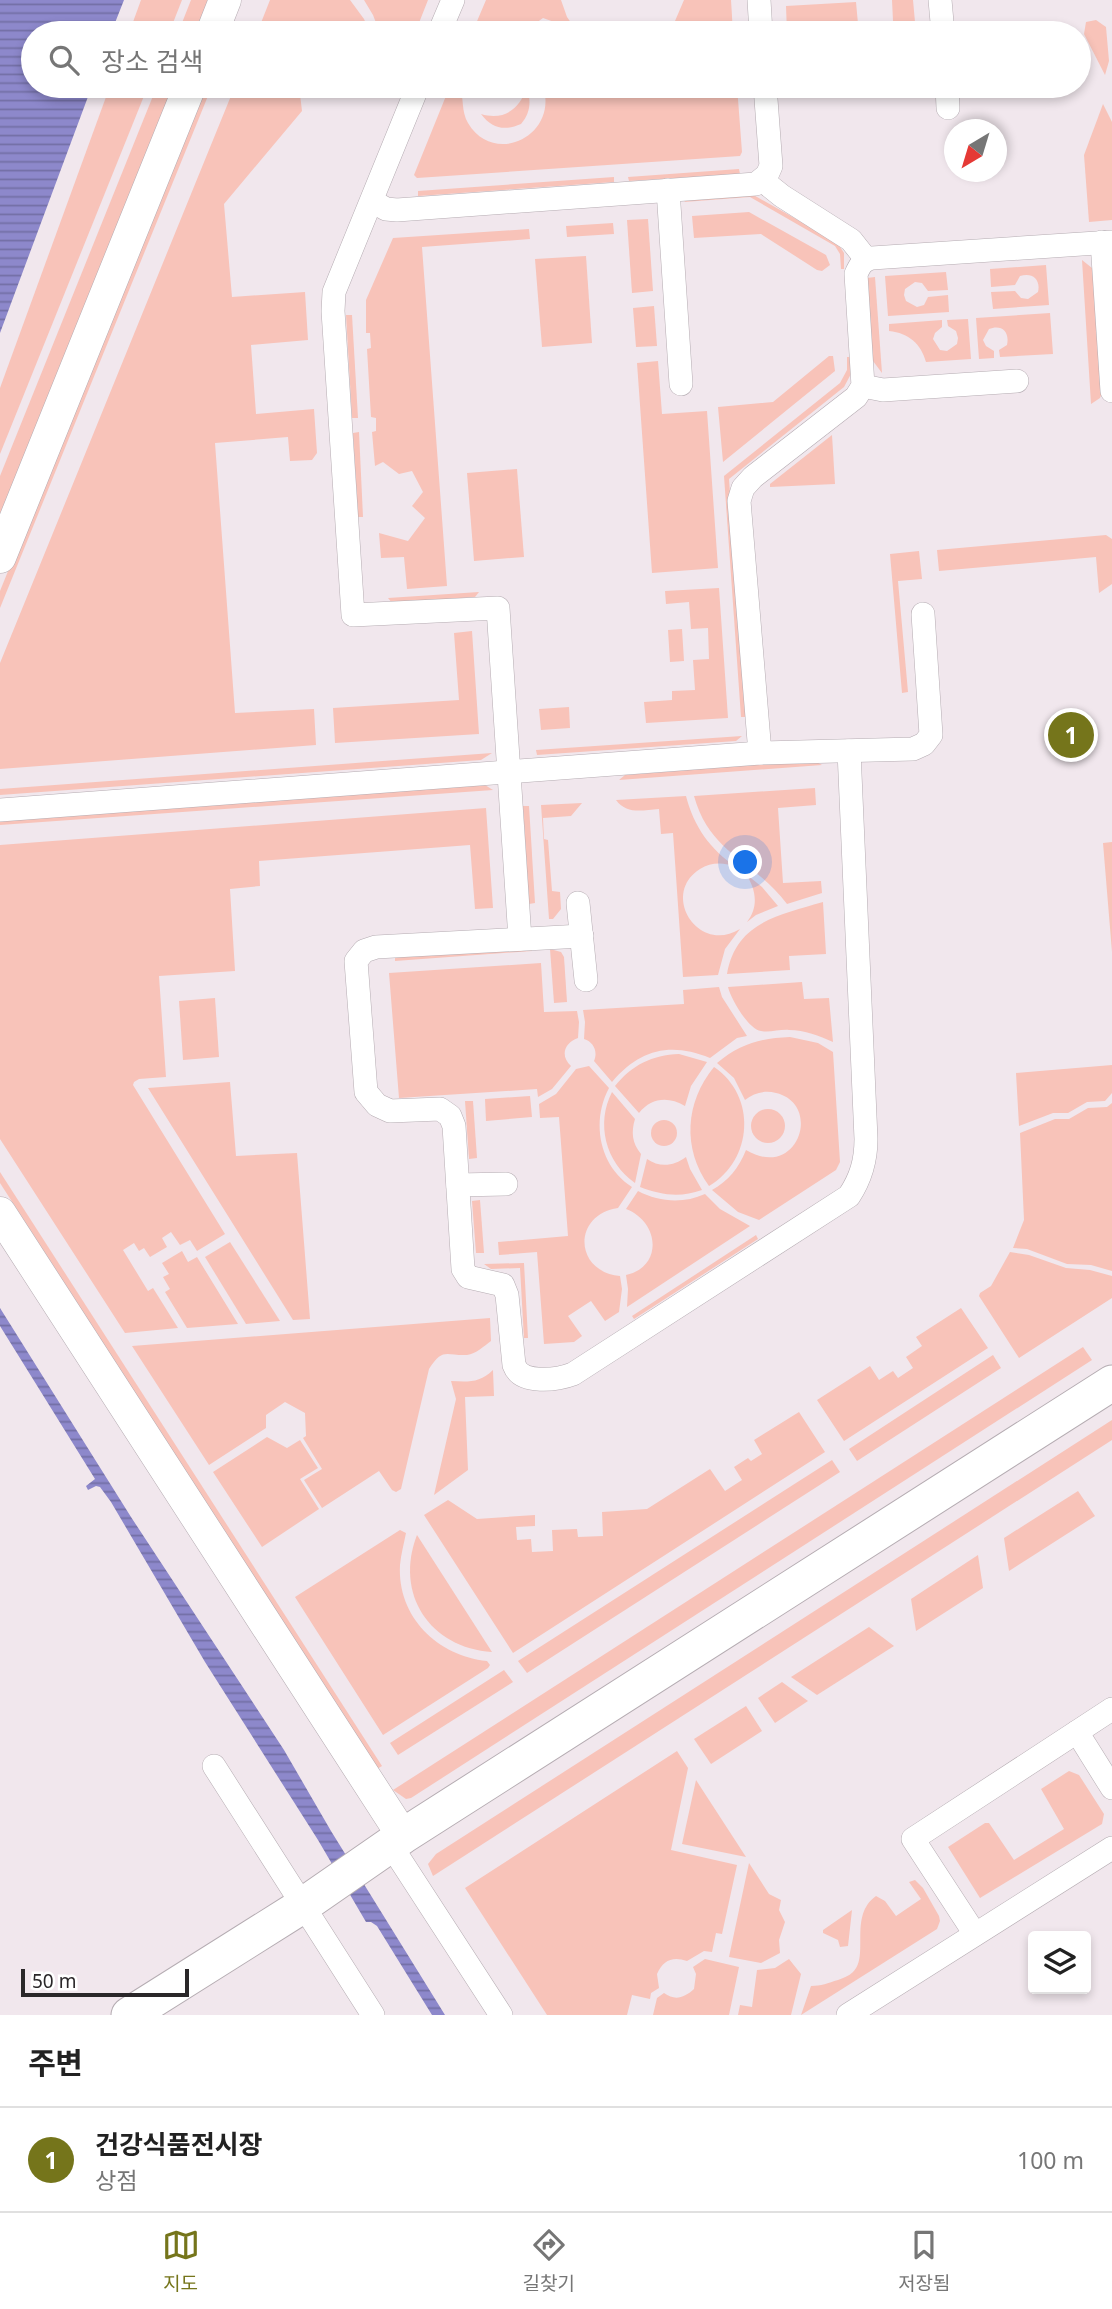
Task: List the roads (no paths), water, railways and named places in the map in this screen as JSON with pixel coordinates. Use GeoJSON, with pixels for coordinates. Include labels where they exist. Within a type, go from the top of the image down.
{"type":"FeatureCollection","features":[{"type":"Feature","properties":{"kind":"main road"},"geometry":{"type":"LineString","coordinates":[[128,2015],[302,1906],[397,1840],[1112,1383]]}},
{"type":"Feature","properties":{"kind":"street"},"geometry":{"type":"LineString","coordinates":[[217,21],[225,0]]}},
{"type":"Feature","properties":{"kind":"street"},"geometry":{"type":"LineString","coordinates":[[444,21],[453,0]]}},
{"type":"Feature","properties":{"kind":"street"},"geometry":{"type":"LineString","coordinates":[[759,0],[760,21]]}},
{"type":"Feature","properties":{"kind":"street"},"geometry":{"type":"LineString","coordinates":[[940,0],[942,21]]}},
{"type":"Feature","properties":{"kind":"street"},"geometry":{"type":"LineString","coordinates":[[0,557],[186,98]]}},
{"type":"Feature","properties":{"kind":"street"},"geometry":{"type":"LineString","coordinates":[[413,98],[334,292],[333,311],[354,615],[498,608],[520,939]]}},
{"type":"Feature","properties":{"kind":"street"},"geometry":{"type":"LineString","coordinates":[[372,201],[386,209],[397,210],[756,184],[771,166],[766,98]]}},
{"type":"Feature","properties":{"kind":"street"},"geometry":{"type":"LineString","coordinates":[[762,180],[851,240],[866,259]]}},
{"type":"Feature","properties":{"kind":"street"},"geometry":{"type":"LineString","coordinates":[[668,190],[681,384]]}},
{"type":"Feature","properties":{"kind":"street"},"geometry":{"type":"LineString","coordinates":[[866,259],[1107,242],[1112,391]]}},
{"type":"Feature","properties":{"kind":"street"},"geometry":{"type":"LineString","coordinates":[[760,753],[739,501],[743,488],[752,477],[856,397],[863,386],[856,274],[866,259]]}},
{"type":"Feature","properties":{"kind":"street"},"geometry":{"type":"LineString","coordinates":[[863,386],[883,390],[1017,381]]}},
{"type":"Feature","properties":{"kind":"street"},"geometry":{"type":"LineString","coordinates":[[0,810],[760,753],[914,749],[924,744],[931,735],[923,614]]}},
{"type":"Feature","properties":{"kind":"street"},"geometry":{"type":"LineString","coordinates":[[582,936],[376,947],[364,951],[356,961],[366,1092],[377,1105],[390,1111],[440,1109],[450,1116],[454,1126],[463,1269],[468,1277],[503,1285],[508,1295],[516,1371],[522,1376],[548,1379],[573,1374],[849,1196],[859,1182],[866,1157],[866,1139],[849,751]]}},
{"type":"Feature","properties":{"kind":"street"},"geometry":{"type":"LineString","coordinates":[[578,903],[586,980]]}},
{"type":"Feature","properties":{"kind":"street"},"geometry":{"type":"LineString","coordinates":[[458,1185],[506,1184]]}},
{"type":"Feature","properties":{"kind":"street"},"geometry":{"type":"LineString","coordinates":[[0,1213],[397,1840],[501,2015]]}},
{"type":"Feature","properties":{"kind":"street"},"geometry":{"type":"LineString","coordinates":[[975,1934],[912,1839],[1112,1709]]}},
{"type":"Feature","properties":{"kind":"street"},"geometry":{"type":"LineString","coordinates":[[1077,1732],[1112,1788]]}},
{"type":"Feature","properties":{"kind":"street"},"geometry":{"type":"LineString","coordinates":[[214,1766],[373,2015]]}},
{"type":"Feature","properties":{"kind":"street"},"geometry":{"type":"LineString","coordinates":[[848,2015],[1112,1848]]}},
{"type":"Feature","properties":{"kind":"place","name":"건강식품전시장"},"geometry":{"type":"Point","coordinates":[1071,735]}}]}
